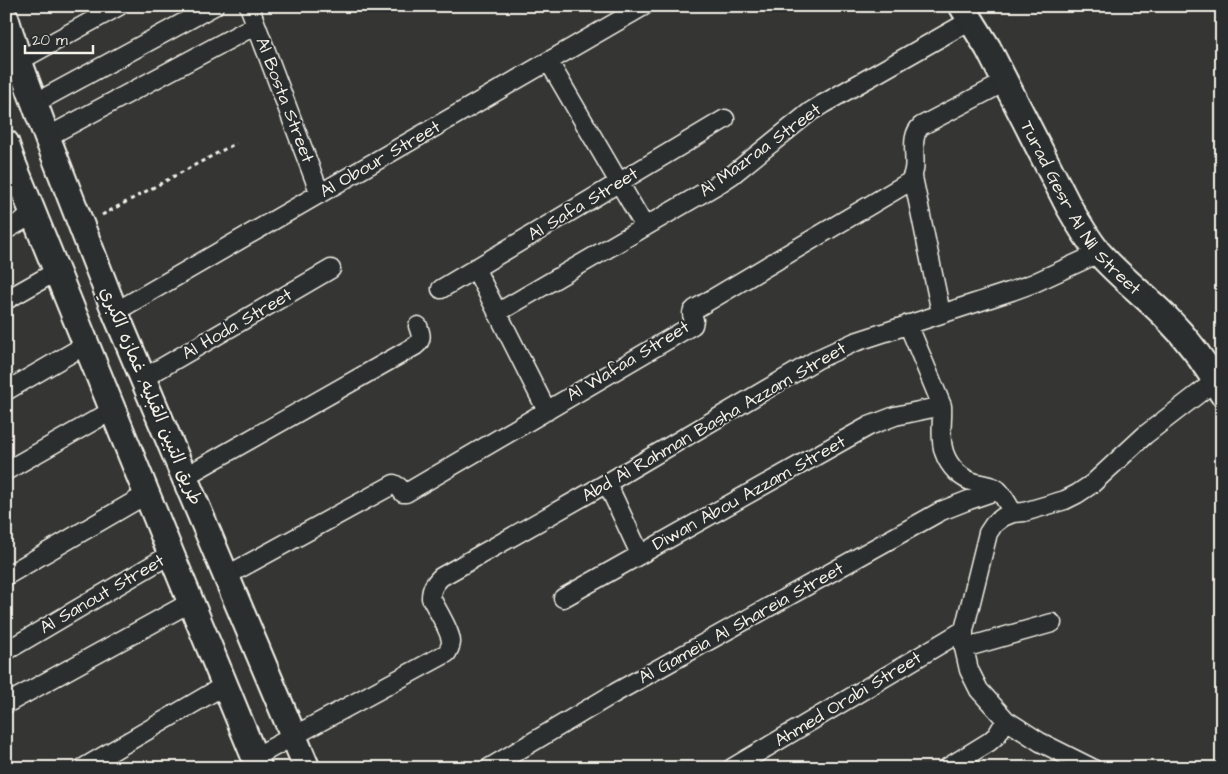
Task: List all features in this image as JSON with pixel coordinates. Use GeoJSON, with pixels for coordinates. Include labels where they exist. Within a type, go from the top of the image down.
{"type":"FeatureCollection","features":[{"type":"Feature","properties":{"kind":"street"},"geometry":{"type":"LineString","coordinates":[[19,61],[119,6]]}},
{"type":"Feature","properties":{"kind":"street"},"geometry":{"type":"LineString","coordinates":[[35,103],[214,6]]}},
{"type":"Feature","properties":{"kind":"street","name":"Al Bosta Street"},"geometry":{"type":"LineString","coordinates":[[249,6],[320,194]]}},
{"type":"Feature","properties":{"kind":"street","name":"Al Obour Street"},"geometry":{"type":"LineString","coordinates":[[115,312],[644,6]]}},
{"type":"Feature","properties":{"kind":"street","name":"Turad Gesr Al Nil Street"},"geometry":{"type":"LineString","coordinates":[[967,13],[988,48],[1082,231],[1099,253],[1184,336],[1219,387]]}},
{"type":"Feature","properties":{"kind":"street","name":"Al Mazraa Street"},"geometry":{"type":"LineString","coordinates":[[497,313],[732,175],[810,112],[967,13]]}},
{"type":"Feature","properties":{"kind":"street","name":"طريق التبين القبليه, غمازه الكبري"},"geometry":{"type":"LineString","coordinates":[[6,20],[47,137],[115,312],[307,768]]}},
{"type":"Feature","properties":{"kind":"street"},"geometry":{"type":"LineString","coordinates":[[47,137],[256,25]]}},
{"type":"Feature","properties":{"kind":"street"},"geometry":{"type":"LineString","coordinates":[[549,62],[645,227]]}},
{"type":"Feature","properties":{"kind":"street"},"geometry":{"type":"LineString","coordinates":[[941,313],[913,177],[914,137],[921,126],[1005,82]]}},
{"type":"Feature","properties":{"kind":"street","name":"Al Safa Street"},"geometry":{"type":"LineString","coordinates":[[441,289],[725,119]]}},
{"type":"Feature","properties":{"kind":"street"},"geometry":{"type":"LineString","coordinates":[[8,156],[34,214],[257,762],[294,737]]}},
{"type":"Feature","properties":{"kind":"street","name":"Al Wafaa Street"},"geometry":{"type":"LineString","coordinates":[[226,576],[394,484],[403,493],[406,493],[692,325],[694,320],[691,314],[692,311],[905,184],[913,177]]}},
{"type":"Feature","properties":{"kind":"street"},"geometry":{"type":"LineString","coordinates":[[6,230],[34,214]]}},
{"type":"Feature","properties":{"kind":"street","name":"Abd Al Rahman Basha Azzam Street"},"geometry":{"type":"LineString","coordinates":[[294,737],[447,653],[451,642],[450,635],[431,598],[431,591],[435,583],[442,577],[607,483],[818,358],[855,342],[1027,285],[1099,253]]}},
{"type":"Feature","properties":{"kind":"street"},"geometry":{"type":"LineString","coordinates":[[475,268],[547,411]]}},
{"type":"Feature","properties":{"kind":"street","name":"Al Hoda Street"},"geometry":{"type":"LineString","coordinates":[[142,379],[331,269]]}},
{"type":"Feature","properties":{"kind":"street"},"geometry":{"type":"LineString","coordinates":[[6,300],[57,271]]}},
{"type":"Feature","properties":{"kind":"street"},"geometry":{"type":"LineString","coordinates":[[908,324],[942,406],[942,438],[944,452],[950,465],[970,482],[998,490],[1013,513]]}},
{"type":"Feature","properties":{"kind":"street"},"geometry":{"type":"LineString","coordinates":[[184,477],[415,346],[418,344],[421,336],[418,326]]}},
{"type":"Feature","properties":{"kind":"street"},"geometry":{"type":"LineString","coordinates":[[6,391],[87,344]]}},
{"type":"Feature","properties":{"kind":"street"},"geometry":{"type":"LineString","coordinates":[[1092,768],[1040,742],[1006,720],[979,690],[969,670],[964,648],[964,630],[988,533],[994,524],[1003,517],[1066,500],[1078,494],[1092,484],[1145,435],[1219,387]]}},
{"type":"Feature","properties":{"kind":"street","name":"Diwan Abou Azzam Street"},"geometry":{"type":"LineString","coordinates":[[563,598],[869,426],[895,416],[942,406]]}},
{"type":"Feature","properties":{"kind":"street"},"geometry":{"type":"LineString","coordinates":[[6,472],[113,410]]}},
{"type":"Feature","properties":{"kind":"street"},"geometry":{"type":"LineString","coordinates":[[607,483],[640,554]]}},
{"type":"Feature","properties":{"kind":"street","name":"Al Gameia Al Shareia Street"},"geometry":{"type":"LineString","coordinates":[[489,768],[613,694],[942,511],[998,490]]}},
{"type":"Feature","properties":{"kind":"street"},"geometry":{"type":"LineString","coordinates":[[6,576],[147,494]]}},
{"type":"Feature","properties":{"kind":"street","name":"Al Sanout Street"},"geometry":{"type":"LineString","coordinates":[[6,651],[171,554]]}},
{"type":"Feature","properties":{"kind":"street"},"geometry":{"type":"LineString","coordinates":[[6,704],[191,602]]}},
{"type":"Feature","properties":{"kind":"street"},"geometry":{"type":"LineString","coordinates":[[964,648],[1052,623]]}},
{"type":"Feature","properties":{"kind":"street","name":"Ahmed Orabi Street"},"geometry":{"type":"LineString","coordinates":[[732,768],[964,630]]}},
{"type":"Feature","properties":{"kind":"street"},"geometry":{"type":"LineString","coordinates":[[83,768],[225,684]]}},
{"type":"Feature","properties":{"kind":"street"},"geometry":{"type":"LineString","coordinates":[[947,768],[989,742],[997,735],[1006,720]]}},
{"type":"Feature","properties":{"kind":"path"},"geometry":{"type":"LineString","coordinates":[[81,226],[236,143]]}}]}
